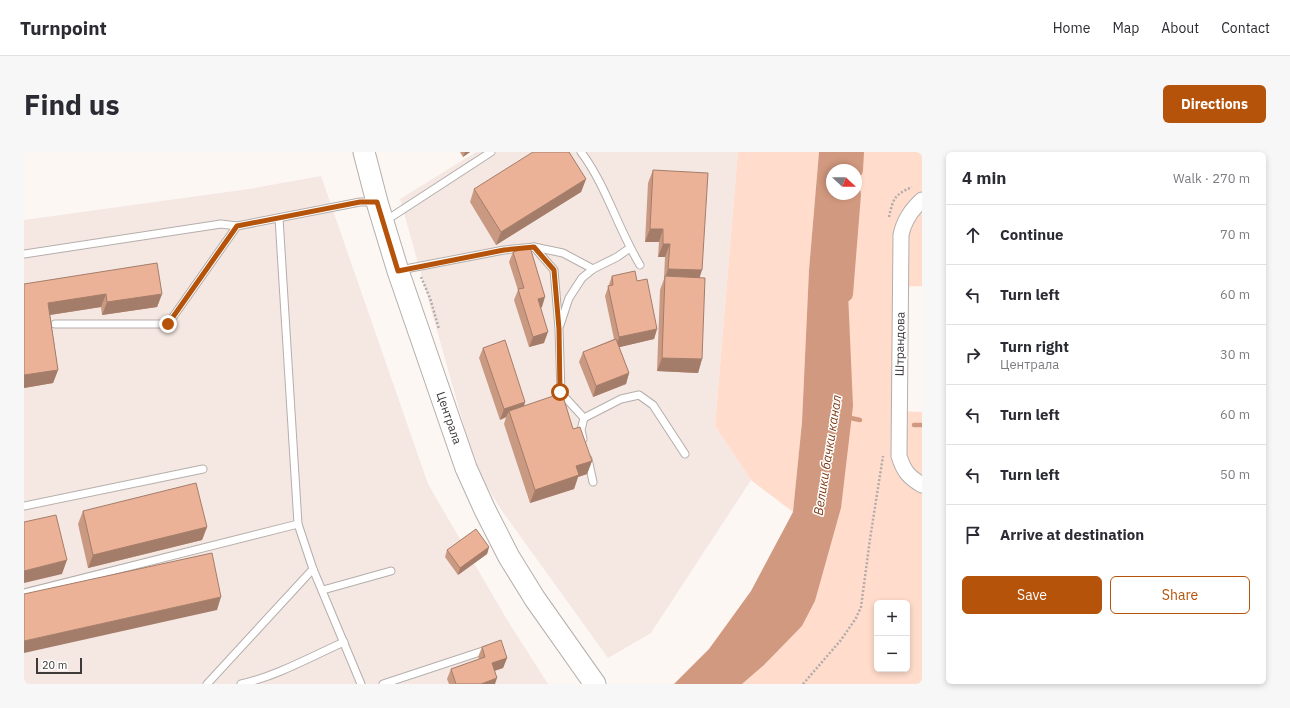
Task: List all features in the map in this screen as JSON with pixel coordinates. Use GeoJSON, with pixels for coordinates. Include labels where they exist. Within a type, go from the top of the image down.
{"type":"FeatureCollection","features":[{"type":"Feature","properties":{"kind":"main road","name":"Централа"},"geometry":{"type":"LineString","coordinates":[[364,152],[377,202],[398,271],[466,468],[485,510],[509,556],[535,599],[595,684]]}},
{"type":"Feature","properties":{"kind":"street","name":"Штрандова"},"geometry":{"type":"LineString","coordinates":[[922,200],[911,211],[904,224],[901,235],[899,456],[904,470],[910,477],[922,485]]}},
{"type":"Feature","properties":{"kind":"lane"},"geometry":{"type":"LineString","coordinates":[[383,222],[491,152]]}},
{"type":"Feature","properties":{"kind":"lane"},"geometry":{"type":"LineString","coordinates":[[581,152],[591,165],[630,248],[640,265]]}},
{"type":"Feature","properties":{"kind":"lane"},"geometry":{"type":"LineString","coordinates":[[24,254],[221,224],[237,226],[360,202],[377,202]]}},
{"type":"Feature","properties":{"kind":"lane"},"geometry":{"type":"LineString","coordinates":[[279,218],[298,524],[314,569],[361,684]]}},
{"type":"Feature","properties":{"kind":"lane"},"geometry":{"type":"LineString","coordinates":[[55,324],[168,324],[237,226]]}},
{"type":"Feature","properties":{"kind":"lane"},"geometry":{"type":"LineString","coordinates":[[398,271],[504,250],[534,247],[563,253],[593,269]]}},
{"type":"Feature","properties":{"kind":"lane"},"geometry":{"type":"LineString","coordinates":[[534,247],[554,270],[559,329],[560,392],[584,418]]}},
{"type":"Feature","properties":{"kind":"lane"},"geometry":{"type":"LineString","coordinates":[[559,329],[569,298],[582,278],[593,269],[617,257],[630,248]]}},
{"type":"Feature","properties":{"kind":"lane"},"geometry":{"type":"LineString","coordinates":[[593,482],[581,430],[584,418],[622,399],[639,395],[653,405],[685,454]]}},
{"type":"Feature","properties":{"kind":"lane"},"geometry":{"type":"LineString","coordinates":[[24,506],[203,469]]}},
{"type":"Feature","properties":{"kind":"lane"},"geometry":{"type":"LineString","coordinates":[[24,593],[298,524]]}},
{"type":"Feature","properties":{"kind":"lane"},"geometry":{"type":"LineString","coordinates":[[207,684],[314,569]]}},
{"type":"Feature","properties":{"kind":"lane"},"geometry":{"type":"LineString","coordinates":[[323,590],[391,571]]}},
{"type":"Feature","properties":{"kind":"lane"},"geometry":{"type":"LineString","coordinates":[[241,684],[260,680],[344,642]]}},
{"type":"Feature","properties":{"kind":"lane"},"geometry":{"type":"LineString","coordinates":[[383,684],[493,647]]}},
{"type":"Feature","properties":{"kind":"path"},"geometry":{"type":"LineString","coordinates":[[889,219],[895,198],[905,190],[914,186]]}},
{"type":"Feature","properties":{"kind":"path"},"geometry":{"type":"LineString","coordinates":[[803,684],[841,640],[856,618],[861,607],[884,450]]}},
{"type":"Feature","properties":{"kind":"shaded area"},"geometry":{"type":"Polygon","coordinates":[[[476,152],[738,152],[715,426],[751,480],[651,633],[608,658],[502,511],[483,480],[469,444],[400,199],[476,152]]]}},
{"type":"Feature","properties":{"kind":"shaded area"},"geometry":{"type":"Polygon","coordinates":[[[738,152],[819,152],[809,270],[802,422],[793,512],[751,480],[715,426],[738,152]]]}},
{"type":"Feature","properties":{"kind":"shaded area"},"geometry":{"type":"Polygon","coordinates":[[[854,152],[922,152],[922,286],[898,287],[897,411],[922,412],[922,684],[742,684],[764,665],[802,626],[815,601],[841,508],[847,270],[852,200],[862,200],[862,164],[853,164],[854,152]]]}},
{"type":"Feature","properties":{"kind":"shaded area"},"geometry":{"type":"Polygon","coordinates":[[[321,176],[428,484],[506,618],[548,684],[24,684],[24,220],[249,189],[321,176]]]}},
{"type":"Feature","properties":{"kind":"water"},"geometry":{"type":"Polygon","coordinates":[[[819,152],[854,152],[853,164],[826,164],[826,200],[852,200],[847,270],[853,406],[841,508],[815,601],[802,626],[764,665],[742,684],[674,684],[709,649],[751,591],[793,512],[802,422],[809,270],[819,152]]]}},
{"type":"Feature","properties":{"kind":"building"},"geometry":{"type":"Polygon","coordinates":[[[533,152],[569,152],[586,179],[501,232],[474,189],[533,152]]]}},
{"type":"Feature","properties":{"kind":"building"},"geometry":{"type":"Polygon","coordinates":[[[653,170],[708,173],[702,270],[668,269],[670,244],[663,244],[663,229],[650,229],[653,170]]]}},
{"type":"Feature","properties":{"kind":"building"},"geometry":{"type":"Polygon","coordinates":[[[530,247],[545,297],[538,299],[548,332],[533,337],[518,289],[524,288],[513,252],[530,247]]]}},
{"type":"Feature","properties":{"kind":"building"},"geometry":{"type":"Polygon","coordinates":[[[157,263],[162,294],[107,302],[106,294],[48,303],[58,370],[24,375],[24,284],[157,263]]]}},
{"type":"Feature","properties":{"kind":"building"},"geometry":{"type":"Polygon","coordinates":[[[635,271],[637,281],[647,279],[657,329],[619,337],[608,286],[613,285],[612,276],[635,271]]]}},
{"type":"Feature","properties":{"kind":"building"},"geometry":{"type":"Polygon","coordinates":[[[665,276],[705,278],[702,359],[662,358],[665,276]]]}},
{"type":"Feature","properties":{"kind":"building"},"geometry":{"type":"Polygon","coordinates":[[[616,339],[629,373],[596,386],[583,352],[616,339]]]}},
{"type":"Feature","properties":{"kind":"building"},"geometry":{"type":"Polygon","coordinates":[[[505,340],[525,402],[504,409],[483,348],[505,340]]]}},
{"type":"Feature","properties":{"kind":"building"},"geometry":{"type":"Polygon","coordinates":[[[562,393],[573,429],[580,427],[592,461],[576,466],[579,475],[535,490],[509,411],[562,393]]]}},
{"type":"Feature","properties":{"kind":"building"},"geometry":{"type":"Polygon","coordinates":[[[196,483],[207,527],[93,555],[83,511],[196,483]]]}},
{"type":"Feature","properties":{"kind":"building"},"geometry":{"type":"Polygon","coordinates":[[[56,515],[67,560],[24,571],[24,522],[56,515]]]}},
{"type":"Feature","properties":{"kind":"building"},"geometry":{"type":"Polygon","coordinates":[[[476,529],[489,547],[460,568],[447,550],[476,529]]]}},
{"type":"Feature","properties":{"kind":"building"},"geometry":{"type":"Polygon","coordinates":[[[212,553],[221,597],[24,641],[24,594],[212,553]]]}},
{"type":"Feature","properties":{"kind":"building"},"geometry":{"type":"Polygon","coordinates":[[[501,640],[507,658],[492,663],[497,678],[481,684],[456,684],[451,669],[485,657],[482,647],[501,640]]]}},
{"type":"Feature","properties":{"kind":"waterway","name":"Велики бачки канал"},"geometry":{"type":"LineString","coordinates":[[855,164],[856,152]]}},
{"type":"Feature","properties":{"kind":"waterway","name":"Велики бачки канал"},"geometry":{"type":"LineString","coordinates":[[845,294],[853,200]]}},
{"type":"Feature","properties":{"kind":"waterway"},"geometry":{"type":"LineString","coordinates":[[846,417],[860,420]]}},
{"type":"Feature","properties":{"kind":"waterway"},"geometry":{"type":"LineString","coordinates":[[914,425],[922,425]]}},
{"type":"Feature","properties":{"kind":"route"},"geometry":{"type":"LineString","coordinates":[[168,324],[237,226],[360,202],[377,202],[398,271],[424,264],[504,250],[534,247],[554,270],[559,329],[560,392]]}}]}
